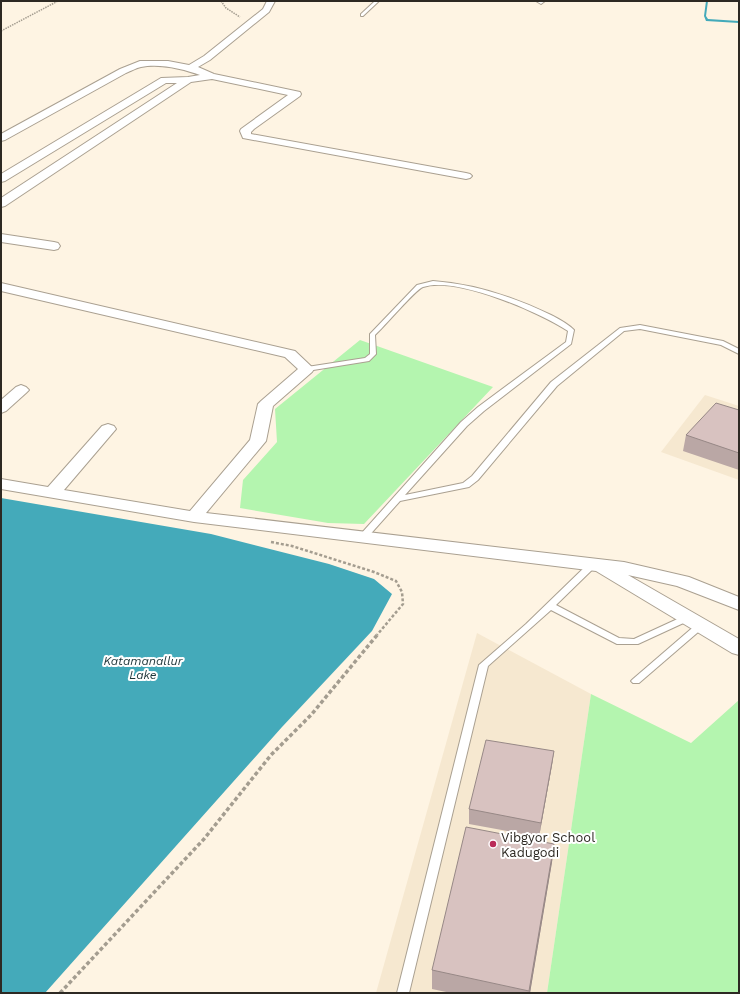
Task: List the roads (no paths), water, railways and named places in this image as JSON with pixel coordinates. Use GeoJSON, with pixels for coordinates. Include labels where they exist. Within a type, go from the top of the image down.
{"type":"FeatureCollection","features":[{"type":"Feature","properties":{"kind":"street"},"geometry":{"type":"LineString","coordinates":[[191,68],[207,58],[266,10],[271,1]]}},
{"type":"Feature","properties":{"kind":"street"},"geometry":{"type":"LineString","coordinates":[[1,138],[123,71],[140,64],[168,64],[191,68],[212,76],[296,94],[245,131],[247,136],[466,176]]}},
{"type":"Feature","properties":{"kind":"street"},"geometry":{"type":"LineString","coordinates":[[1,179],[164,80],[188,80],[212,76]]}},
{"type":"Feature","properties":{"kind":"street"},"geometry":{"type":"LineString","coordinates":[[1,204],[188,80]]}},
{"type":"Feature","properties":{"kind":"street"},"geometry":{"type":"LineString","coordinates":[[1,238],[54,246]]}},
{"type":"Feature","properties":{"kind":"street"},"geometry":{"type":"LineString","coordinates":[[1,287],[290,354],[307,369],[266,404],[258,441],[194,517]]}},
{"type":"Feature","properties":{"kind":"street"},"geometry":{"type":"LineString","coordinates":[[1,408],[21,390]]}},
{"type":"Feature","properties":{"kind":"street"},"geometry":{"type":"LineString","coordinates":[[52,493],[108,429]]}},
{"type":"Feature","properties":{"kind":"street"},"geometry":{"type":"LineString","coordinates":[[1,484],[194,517],[624,568],[682,580],[739,604]]}},
{"type":"Feature","properties":{"kind":"street"},"geometry":{"type":"LineString","coordinates":[[596,565],[739,648]]}},
{"type":"Feature","properties":{"kind":"lane"},"geometry":{"type":"LineString","coordinates":[[362,15],[377,1]]}},
{"type":"Feature","properties":{"kind":"lane"},"geometry":{"type":"LineString","coordinates":[[307,369],[367,360],[373,354],[372,335],[419,286],[426,283],[453,284],[508,299],[561,322],[571,330],[569,342],[481,409],[464,424],[363,537]]}},
{"type":"Feature","properties":{"kind":"lane"},"geometry":{"type":"LineString","coordinates":[[396,499],[466,486],[475,478],[554,384],[622,329],[640,327],[723,343],[739,352]]}},
{"type":"Feature","properties":{"kind":"lane"},"geometry":{"type":"LineString","coordinates":[[403,993],[484,665],[596,565]]}},
{"type":"Feature","properties":{"kind":"lane"},"geometry":{"type":"LineString","coordinates":[[550,606],[618,641],[623,642],[635,642],[694,622]]}},
{"type":"Feature","properties":{"kind":"lane"},"geometry":{"type":"LineString","coordinates":[[636,681],[694,622]]}},
{"type":"Feature","properties":{"kind":"water","name":"Katamanallur Lake"},"geometry":{"type":"Polygon","coordinates":[[[1,498],[211,534],[329,564],[374,579],[392,594],[372,631],[282,727],[45,993],[1,993],[1,498]]]}},
{"type":"Feature","properties":{"kind":"waterway"},"geometry":{"type":"LineString","coordinates":[[707,1],[705,16],[707,20],[739,22]]}},
{"type":"Feature","properties":{"kind":"place","name":"Vibgyor School Kadugodi"},"geometry":{"type":"Point","coordinates":[493,844]}}]}
